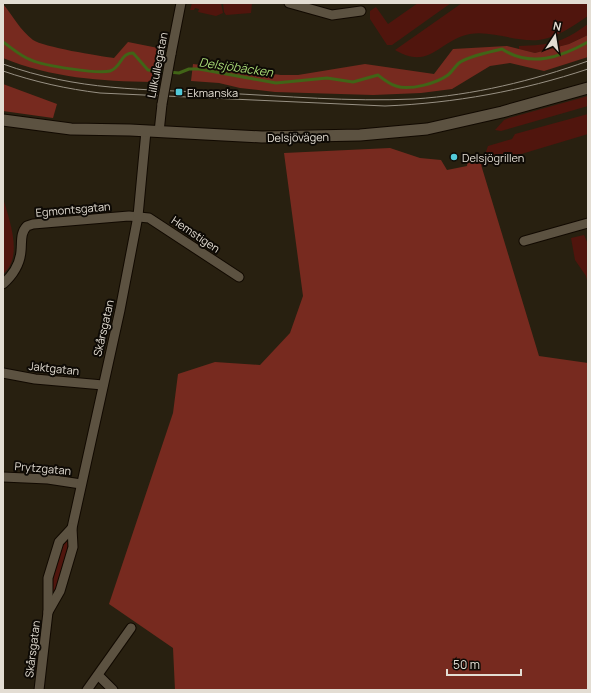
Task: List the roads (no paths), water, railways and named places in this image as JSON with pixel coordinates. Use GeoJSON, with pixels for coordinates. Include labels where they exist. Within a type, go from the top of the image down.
{"type":"FeatureCollection","features":[{"type":"Feature","properties":{"kind":"street","name":"Lillkullegatan"},"geometry":{"type":"LineString","coordinates":[[159,132],[162,104],[181,3]]}},
{"type":"Feature","properties":{"kind":"street"},"geometry":{"type":"LineString","coordinates":[[289,3],[332,15],[361,11]]}},
{"type":"Feature","properties":{"kind":"street","name":"Delsjövägen"},"geometry":{"type":"LineString","coordinates":[[3,120],[56,128],[288,138],[409,131],[502,112],[588,88]]}},
{"type":"Feature","properties":{"kind":"street","name":"Skårsgatan"},"geometry":{"type":"LineString","coordinates":[[48,612],[60,591],[73,547],[72,528],[138,216],[146,131]]}},
{"type":"Feature","properties":{"kind":"street","name":"Hemstigen"},"geometry":{"type":"LineString","coordinates":[[138,216],[153,219],[239,277]]}},
{"type":"Feature","properties":{"kind":"street","name":"Egmontsgatan"},"geometry":{"type":"LineString","coordinates":[[3,284],[14,273],[19,261],[21,237],[27,226],[33,224],[138,216]]}},
{"type":"Feature","properties":{"kind":"street"},"geometry":{"type":"LineString","coordinates":[[524,241],[588,223]]}},
{"type":"Feature","properties":{"kind":"street","name":"Jaktgatan"},"geometry":{"type":"LineString","coordinates":[[3,373],[35,379],[103,385]]}},
{"type":"Feature","properties":{"kind":"street","name":"Prytzgatan"},"geometry":{"type":"LineString","coordinates":[[3,477],[81,484]]}},
{"type":"Feature","properties":{"kind":"street","name":"Skårsgatan"},"geometry":{"type":"LineString","coordinates":[[39,690],[48,612],[48,578],[59,542],[72,528]]}},
{"type":"Feature","properties":{"kind":"street"},"geometry":{"type":"LineString","coordinates":[[87,690],[131,628]]}},
{"type":"Feature","properties":{"kind":"street"},"geometry":{"type":"LineString","coordinates":[[98,676],[113,690]]}},
{"type":"Feature","properties":{"kind":"waterway","name":"Delsjöbäcken"},"geometry":{"type":"LineString","coordinates":[[3,42],[31,60],[47,65],[83,70],[104,72],[110,71],[114,69],[126,55],[133,53],[148,70],[179,73],[189,69],[199,69],[276,83],[327,78],[353,82],[378,75],[393,85],[408,88],[437,81],[448,75],[458,64],[473,56],[502,49],[513,55],[524,58],[546,58],[557,56],[588,42]]}},
{"type":"Feature","properties":{"kind":"tram line"},"geometry":{"type":"LineString","coordinates":[[3,64],[31,73],[58,79],[111,87],[318,98],[390,100],[436,97],[502,86],[546,75],[588,61]]}},
{"type":"Feature","properties":{"kind":"tram line"},"geometry":{"type":"LineString","coordinates":[[3,71],[51,85],[100,93],[385,106],[437,102],[488,95],[538,84],[588,69]]}},
{"type":"Feature","properties":{"kind":"place","name":"Ekmanska"},"geometry":{"type":"Point","coordinates":[179,92]}},
{"type":"Feature","properties":{"kind":"place","name":"Delsjögrillen"},"geometry":{"type":"Point","coordinates":[454,157]}}]}
